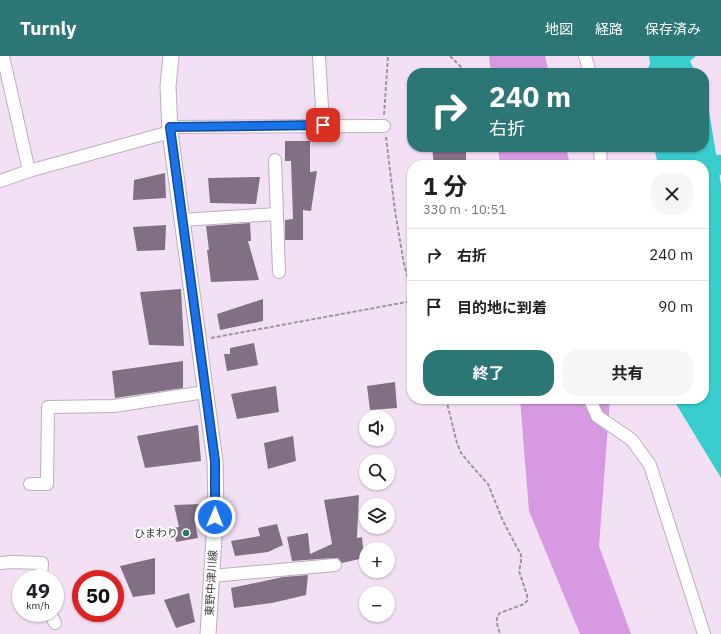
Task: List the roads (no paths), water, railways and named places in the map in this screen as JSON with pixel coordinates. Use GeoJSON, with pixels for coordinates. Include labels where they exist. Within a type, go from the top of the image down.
{"type":"FeatureCollection","features":[{"type":"Feature","properties":{"kind":"main road","name":"東野中津川線"},"geometry":{"type":"LineString","coordinates":[[171,56],[168,86],[170,130],[215,461],[216,506],[208,634]]}},
{"type":"Feature","properties":{"kind":"street"},"geometry":{"type":"LineString","coordinates":[[3,56],[29,171]]}},
{"type":"Feature","properties":{"kind":"street"},"geometry":{"type":"LineString","coordinates":[[319,56],[323,125]]}},
{"type":"Feature","properties":{"kind":"street"},"geometry":{"type":"LineString","coordinates":[[585,56],[589,68]]}},
{"type":"Feature","properties":{"kind":"street"},"geometry":{"type":"LineString","coordinates":[[0,181],[29,171],[170,130],[323,125],[384,126]]}},
{"type":"Feature","properties":{"kind":"street"},"geometry":{"type":"LineString","coordinates":[[275,160],[279,272]]}},
{"type":"Feature","properties":{"kind":"street"},"geometry":{"type":"LineString","coordinates":[[182,220],[277,214]]}},
{"type":"Feature","properties":{"kind":"street"},"geometry":{"type":"LineString","coordinates":[[30,484],[47,484],[48,407],[114,406],[205,392]]}},
{"type":"Feature","properties":{"kind":"street"},"geometry":{"type":"LineString","coordinates":[[592,404],[597,416],[632,440],[650,465],[704,634]]}},
{"type":"Feature","properties":{"kind":"street"},"geometry":{"type":"LineString","coordinates":[[0,563],[42,563],[42,570]]}},
{"type":"Feature","properties":{"kind":"street"},"geometry":{"type":"LineString","coordinates":[[212,576],[335,565]]}},
{"type":"Feature","properties":{"kind":"waterway"},"geometry":{"type":"LineString","coordinates":[[709,164],[721,165]]}},
{"type":"Feature","properties":{"kind":"place","name":"ひまわり"},"geometry":{"type":"Point","coordinates":[186,533]}}]}
